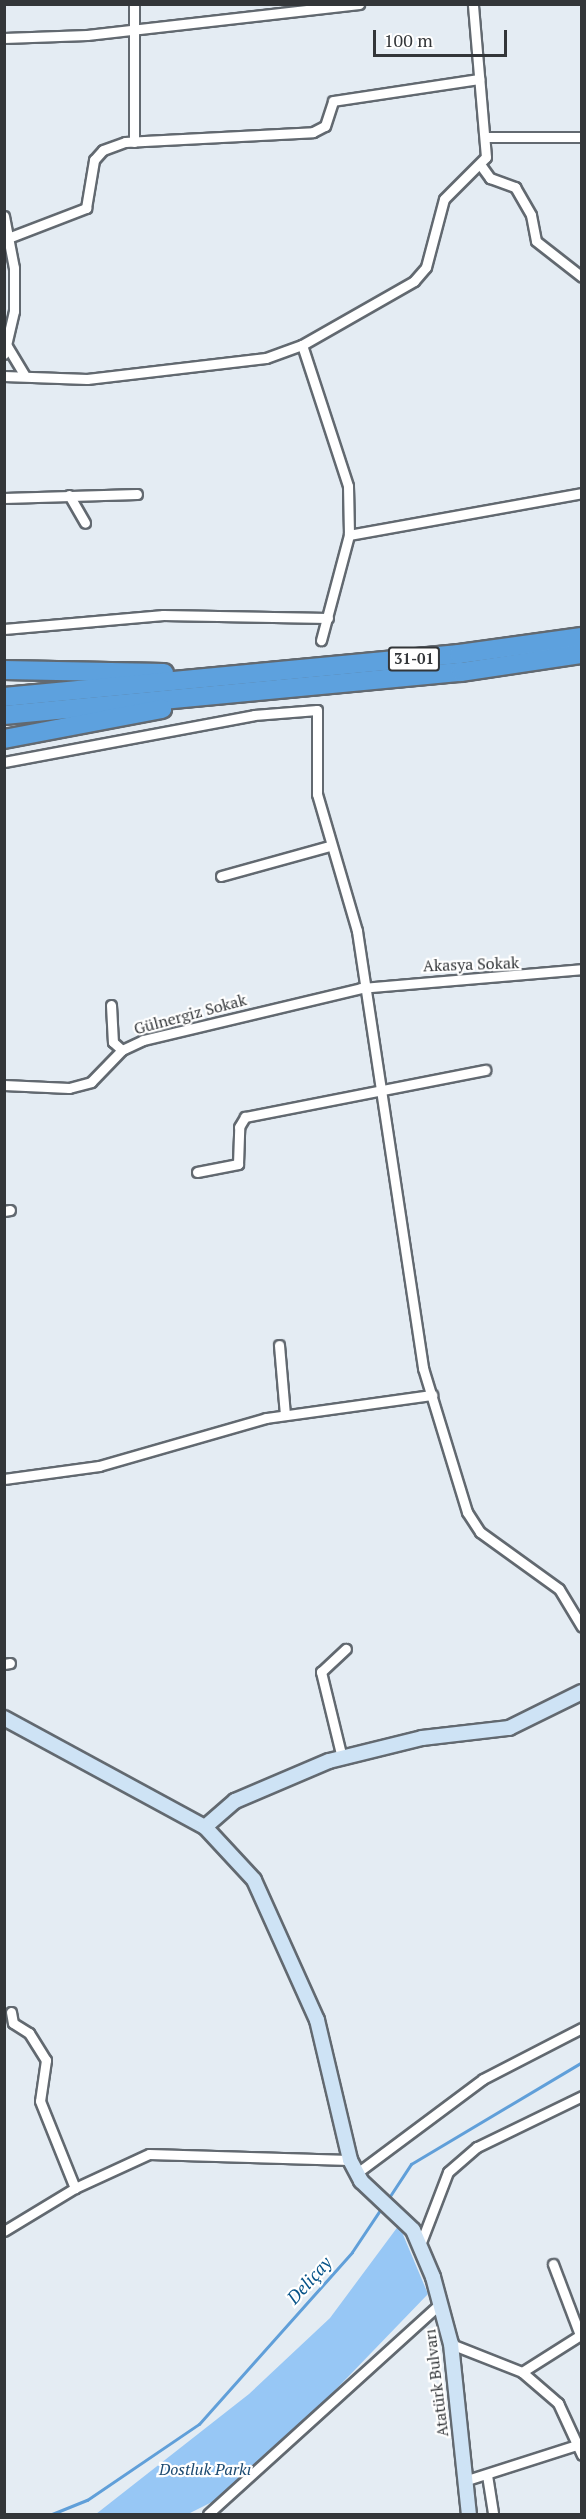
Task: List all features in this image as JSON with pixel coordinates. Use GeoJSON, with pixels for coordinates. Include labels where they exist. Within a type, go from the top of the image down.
{"type":"FeatureCollection","features":[{"type":"Feature","properties":{"kind":"highway","name":"31-01"},"geometry":{"type":"LineString","coordinates":[[4,739],[247,683],[582,637]]}},
{"type":"Feature","properties":{"kind":"highway","name":"31-01"},"geometry":{"type":"LineString","coordinates":[[4,670],[247,683],[582,654]]}},
{"type":"Feature","properties":{"kind":"highway"},"geometry":{"type":"LineString","coordinates":[[4,697],[247,683]]}},
{"type":"Feature","properties":{"kind":"highway"},"geometry":{"type":"LineString","coordinates":[[4,715],[247,683]]}},
{"type":"Feature","properties":{"kind":"main road"},"geometry":{"type":"LineString","coordinates":[[205,1827],[235,1801],[342,1758],[422,1738],[509,1728],[582,1692]]}},
{"type":"Feature","properties":{"kind":"main road","name":"Atatürk Bulvarı"},"geometry":{"type":"LineString","coordinates":[[4,1718],[205,1827],[254,1880],[317,2020],[350,2160],[359,2177],[404,2220],[420,2245],[441,2303],[451,2344],[469,2514]]}},
{"type":"Feature","properties":{"kind":"street"},"geometry":{"type":"LineString","coordinates":[[134,4],[134,142]]}},
{"type":"Feature","properties":{"kind":"street"},"geometry":{"type":"LineString","coordinates":[[4,38],[134,28],[359,4]]}},
{"type":"Feature","properties":{"kind":"street"},"geometry":{"type":"LineString","coordinates":[[4,376],[87,379],[266,358],[302,345],[414,281],[426,267],[444,199],[482,167],[486,137],[478,79],[474,4]]}},
{"type":"Feature","properties":{"kind":"street"},"geometry":{"type":"LineString","coordinates":[[7,233],[86,208],[94,160],[103,150],[134,142],[313,132],[325,126],[333,101],[478,79]]}},
{"type":"Feature","properties":{"kind":"street"},"geometry":{"type":"LineString","coordinates":[[486,137],[582,137]]}},
{"type":"Feature","properties":{"kind":"street"},"geometry":{"type":"LineString","coordinates":[[482,167],[490,178],[515,187],[531,216],[536,241],[582,277]]}},
{"type":"Feature","properties":{"kind":"street"},"geometry":{"type":"LineString","coordinates":[[4,216],[14,311],[6,350],[25,376]]}},
{"type":"Feature","properties":{"kind":"street"},"geometry":{"type":"LineString","coordinates":[[302,345],[348,486],[349,535],[321,640]]}},
{"type":"Feature","properties":{"kind":"street"},"geometry":{"type":"LineString","coordinates":[[349,535],[582,493]]}},
{"type":"Feature","properties":{"kind":"street"},"geometry":{"type":"LineString","coordinates":[[4,498],[137,494]]}},
{"type":"Feature","properties":{"kind":"street"},"geometry":{"type":"LineString","coordinates":[[69,495],[85,523]]}},
{"type":"Feature","properties":{"kind":"street"},"geometry":{"type":"LineString","coordinates":[[4,629],[163,615],[328,618]]}},
{"type":"Feature","properties":{"kind":"street"},"geometry":{"type":"LineString","coordinates":[[4,762],[254,715],[317,710],[317,794],[329,846],[357,931],[362,988],[423,1368],[467,1512],[480,1532],[559,1589],[582,1627]]}},
{"type":"Feature","properties":{"kind":"street"},"geometry":{"type":"LineString","coordinates":[[221,876],[329,846]]}},
{"type":"Feature","properties":{"kind":"street","name":"Akasya Sokak"},"geometry":{"type":"LineString","coordinates":[[362,988],[582,969]]}},
{"type":"Feature","properties":{"kind":"street","name":"Gülnergiz Sokak"},"geometry":{"type":"LineString","coordinates":[[4,1085],[69,1088],[91,1082],[123,1050],[216,1020],[362,988]]}},
{"type":"Feature","properties":{"kind":"street"},"geometry":{"type":"LineString","coordinates":[[111,1005],[113,1042],[123,1050]]}},
{"type":"Feature","properties":{"kind":"street"},"geometry":{"type":"LineString","coordinates":[[197,1172],[237,1164],[238,1127],[245,1117],[485,1070]]}},
{"type":"Feature","properties":{"kind":"street"},"geometry":{"type":"LineString","coordinates":[[279,1345],[285,1414]]}},
{"type":"Feature","properties":{"kind":"street"},"geometry":{"type":"LineString","coordinates":[[4,1479],[99,1466],[285,1414],[432,1395]]}},
{"type":"Feature","properties":{"kind":"street"},"geometry":{"type":"LineString","coordinates":[[342,1758],[321,1672],[346,1649]]}},
{"type":"Feature","properties":{"kind":"street"},"geometry":{"type":"LineString","coordinates":[[11,2012],[13,2023],[29,2032],[46,2060],[40,2101],[75,2188]]}},
{"type":"Feature","properties":{"kind":"street"},"geometry":{"type":"LineString","coordinates":[[359,2177],[483,2079],[582,2028]]}},
{"type":"Feature","properties":{"kind":"street"},"geometry":{"type":"LineString","coordinates":[[420,2245],[448,2172],[487,2141],[582,2096]]}},
{"type":"Feature","properties":{"kind":"street"},"geometry":{"type":"LineString","coordinates":[[4,2231],[75,2188],[149,2154],[350,2160]]}},
{"type":"Feature","properties":{"kind":"street"},"geometry":{"type":"LineString","coordinates":[[522,2372],[581,2334],[553,2264]]}},
{"type":"Feature","properties":{"kind":"street"},"geometry":{"type":"LineString","coordinates":[[208,2514],[441,2303]]}},
{"type":"Feature","properties":{"kind":"street"},"geometry":{"type":"LineString","coordinates":[[451,2344],[522,2372],[558,2403],[582,2455]]}},
{"type":"Feature","properties":{"kind":"street"},"geometry":{"type":"LineString","coordinates":[[465,2481],[577,2445]]}},
{"type":"Feature","properties":{"kind":"street"},"geometry":{"type":"LineString","coordinates":[[487,2475],[493,2514]]}},
{"type":"Feature","properties":{"kind":"green space","name":"Dostluk Parkı"},"geometry":{"type":"Polygon","coordinates":[[[399,2225],[428,2294],[317,2409],[224,2496],[188,2514],[96,2514],[249,2394],[330,2318],[399,2225]]]}},
{"type":"Feature","properties":{"kind":"waterway","name":"Deliçay"},"geometry":{"type":"LineString","coordinates":[[388,2199],[411,2164],[582,2062]]}},
{"type":"Feature","properties":{"kind":"waterway","name":"Deliçay"},"geometry":{"type":"LineString","coordinates":[[52,2514],[87,2500],[199,2424],[352,2252],[382,2207]]}}]}
